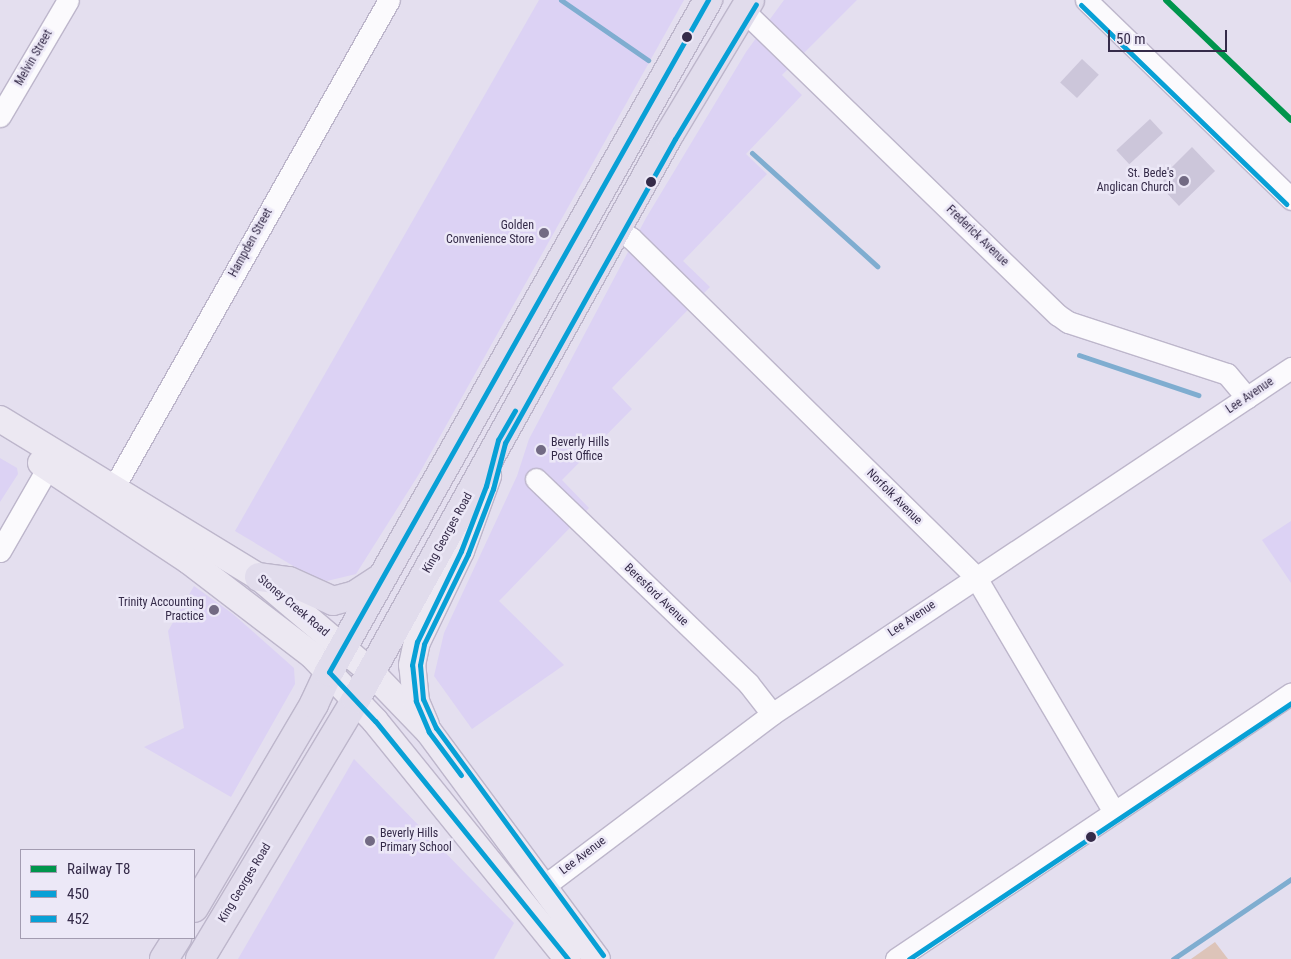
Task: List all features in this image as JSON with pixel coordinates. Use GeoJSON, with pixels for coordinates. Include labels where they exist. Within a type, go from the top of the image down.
{"type":"FeatureCollection","features":[{"type":"Feature","properties":{"kind":"highway"},"geometry":{"type":"LineString","coordinates":[[195,906],[314,704],[329,672],[708,0]]}},
{"type":"Feature","properties":{"kind":"highway","name":"King Georges Road"},"geometry":{"type":"LineString","coordinates":[[200,959],[356,699],[616,230],[747,6]]}},
{"type":"Feature","properties":{"kind":"highway"},"geometry":{"type":"LineString","coordinates":[[259,577],[289,581],[334,602],[355,595],[384,575]]}},
{"type":"Feature","properties":{"kind":"highway"},"geometry":{"type":"LineString","coordinates":[[164,959],[175,939]]}},
{"type":"Feature","properties":{"kind":"main road","name":"Stoney Creek Road"},"geometry":{"type":"LineString","coordinates":[[0,419],[312,655],[356,699],[568,959]]}},
{"type":"Feature","properties":{"kind":"main road","name":"Stoney Creek Road"},"geometry":{"type":"LineString","coordinates":[[0,438],[114,487],[259,577],[344,648],[371,672],[429,732],[598,959]]}},
{"type":"Feature","properties":{"kind":"main road"},"geometry":{"type":"LineString","coordinates":[[429,732],[416,701],[412,665],[417,642],[461,551],[486,486],[498,440]]}},
{"type":"Feature","properties":{"kind":"street","name":"Melvin Street"},"geometry":{"type":"LineString","coordinates":[[0,116],[68,0]]}},
{"type":"Feature","properties":{"kind":"street","name":"Hampden Street"},"geometry":{"type":"LineString","coordinates":[[114,487],[389,0]]}},
{"type":"Feature","properties":{"kind":"street"},"geometry":{"type":"LineString","coordinates":[[1086,0],[1291,199]]}},
{"type":"Feature","properties":{"kind":"street","name":"Frederick Avenue"},"geometry":{"type":"LineString","coordinates":[[747,6],[1058,315],[1068,322],[1227,374],[1247,398]]}},
{"type":"Feature","properties":{"kind":"street","name":"Norfolk Avenue"},"geometry":{"type":"LineString","coordinates":[[616,230],[631,238],[975,576],[1114,812]]}},
{"type":"Feature","properties":{"kind":"street","name":"Lee Avenue"},"geometry":{"type":"LineString","coordinates":[[544,886],[772,714],[975,576],[1291,368]]}},
{"type":"Feature","properties":{"kind":"street"},"geometry":{"type":"LineString","coordinates":[[0,551],[52,460]]}},
{"type":"Feature","properties":{"kind":"street","name":"Beresford Avenue"},"geometry":{"type":"LineString","coordinates":[[536,479],[748,684],[772,714]]}},
{"type":"Feature","properties":{"kind":"street"},"geometry":{"type":"LineString","coordinates":[[896,959],[1291,694]]}},
{"type":"Feature","properties":{"kind":"shaded area"},"geometry":{"type":"Polygon","coordinates":[[[539,0],[684,0],[419,474],[356,574],[327,581],[310,576],[235,531],[539,0]]]}},
{"type":"Feature","properties":{"kind":"shaded area"},"geometry":{"type":"Polygon","coordinates":[[[784,0],[857,0],[782,75],[802,95],[746,154],[767,174],[683,261],[710,287],[612,388],[632,409],[562,480],[589,508],[499,601],[564,665],[472,729],[434,676],[444,633],[517,476],[529,439],[646,218],[746,52],[784,0]]]}},
{"type":"Feature","properties":{"kind":"shaded area"},"geometry":{"type":"Polygon","coordinates":[[[0,458],[17,468],[18,474],[0,502],[0,458]]]}},
{"type":"Feature","properties":{"kind":"shaded area"},"geometry":{"type":"Polygon","coordinates":[[[1291,521],[1291,583],[1262,540],[1291,521]]]}},
{"type":"Feature","properties":{"kind":"shaded area"},"geometry":{"type":"Polygon","coordinates":[[[194,586],[233,614],[294,668],[295,684],[231,797],[144,747],[184,728],[168,631],[194,586]]]}},
{"type":"Feature","properties":{"kind":"shaded area","name":"Beverly Hills Primary School"},"geometry":{"type":"Polygon","coordinates":[[[354,759],[514,923],[494,959],[238,959],[354,759]]]}},
{"type":"Feature","properties":{"kind":"shaded area"},"geometry":{"type":"Polygon","coordinates":[[[1215,942],[1228,959],[1191,959],[1215,942]]]}},
{"type":"Feature","properties":{"kind":"building"},"geometry":{"type":"Polygon","coordinates":[[[1082,59],[1099,75],[1077,98],[1060,82],[1082,59]]]}},
{"type":"Feature","properties":{"kind":"building"},"geometry":{"type":"Polygon","coordinates":[[[1150,119],[1163,133],[1129,164],[1116,150],[1150,119]]]}},
{"type":"Feature","properties":{"kind":"building","name":"St. Bede's Anglican Church"},"geometry":{"type":"Polygon","coordinates":[[[1192,147],[1215,171],[1179,206],[1162,188],[1165,174],[1192,147]]]}},
{"type":"Feature","properties":{"kind":"waterway"},"geometry":{"type":"LineString","coordinates":[[561,0],[648,60]]}},
{"type":"Feature","properties":{"kind":"waterway"},"geometry":{"type":"LineString","coordinates":[[752,153],[877,266]]}},
{"type":"Feature","properties":{"kind":"waterway"},"geometry":{"type":"LineString","coordinates":[[1079,355],[1198,395]]}},
{"type":"Feature","properties":{"kind":"waterway"},"geometry":{"type":"LineString","coordinates":[[1173,959],[1291,879]]}},
{"type":"Feature","properties":{"kind":"rail line","name":"T8"},"geometry":{"type":"LineString","coordinates":[[1166,0],[1291,120]]}},
{"type":"Feature","properties":{"kind":"transit line","name":"450"},"geometry":{"type":"LineString","coordinates":[[568,959],[375,721],[329,672],[708,0]]}},
{"type":"Feature","properties":{"kind":"transit line","name":"452"},"geometry":{"type":"LineString","coordinates":[[603,955],[436,728],[423,699],[420,665],[424,644],[468,554],[493,489],[505,443],[675,139],[756,4]]}},
{"type":"Feature","properties":{"kind":"transit line","name":"452"},"geometry":{"type":"LineString","coordinates":[[1081,5],[1286,204]]}},
{"type":"Feature","properties":{"kind":"transit line","name":"450"},"geometry":{"type":"LineString","coordinates":[[461,775],[429,732],[416,701],[412,665],[417,642],[461,551],[486,486],[498,440],[515,410]]}},
{"type":"Feature","properties":{"kind":"transit line","name":"452"},"geometry":{"type":"LineString","coordinates":[[909,959],[1291,703]]}},
{"type":"Feature","properties":{"kind":"place","name":"St. Bede's Anglican Church"},"geometry":{"type":"Point","coordinates":[1184,181]}},
{"type":"Feature","properties":{"kind":"place","name":"Golden Convenience Store"},"geometry":{"type":"Point","coordinates":[544,233]}},
{"type":"Feature","properties":{"kind":"place","name":"Beverly Hills Post Office"},"geometry":{"type":"Point","coordinates":[541,450]}},
{"type":"Feature","properties":{"kind":"place","name":"Trinity Accounting Practice"},"geometry":{"type":"Point","coordinates":[214,610]}},
{"type":"Feature","properties":{"kind":"place","name":"Beverly Hills Primary School"},"geometry":{"type":"Point","coordinates":[370,841]}}]}
